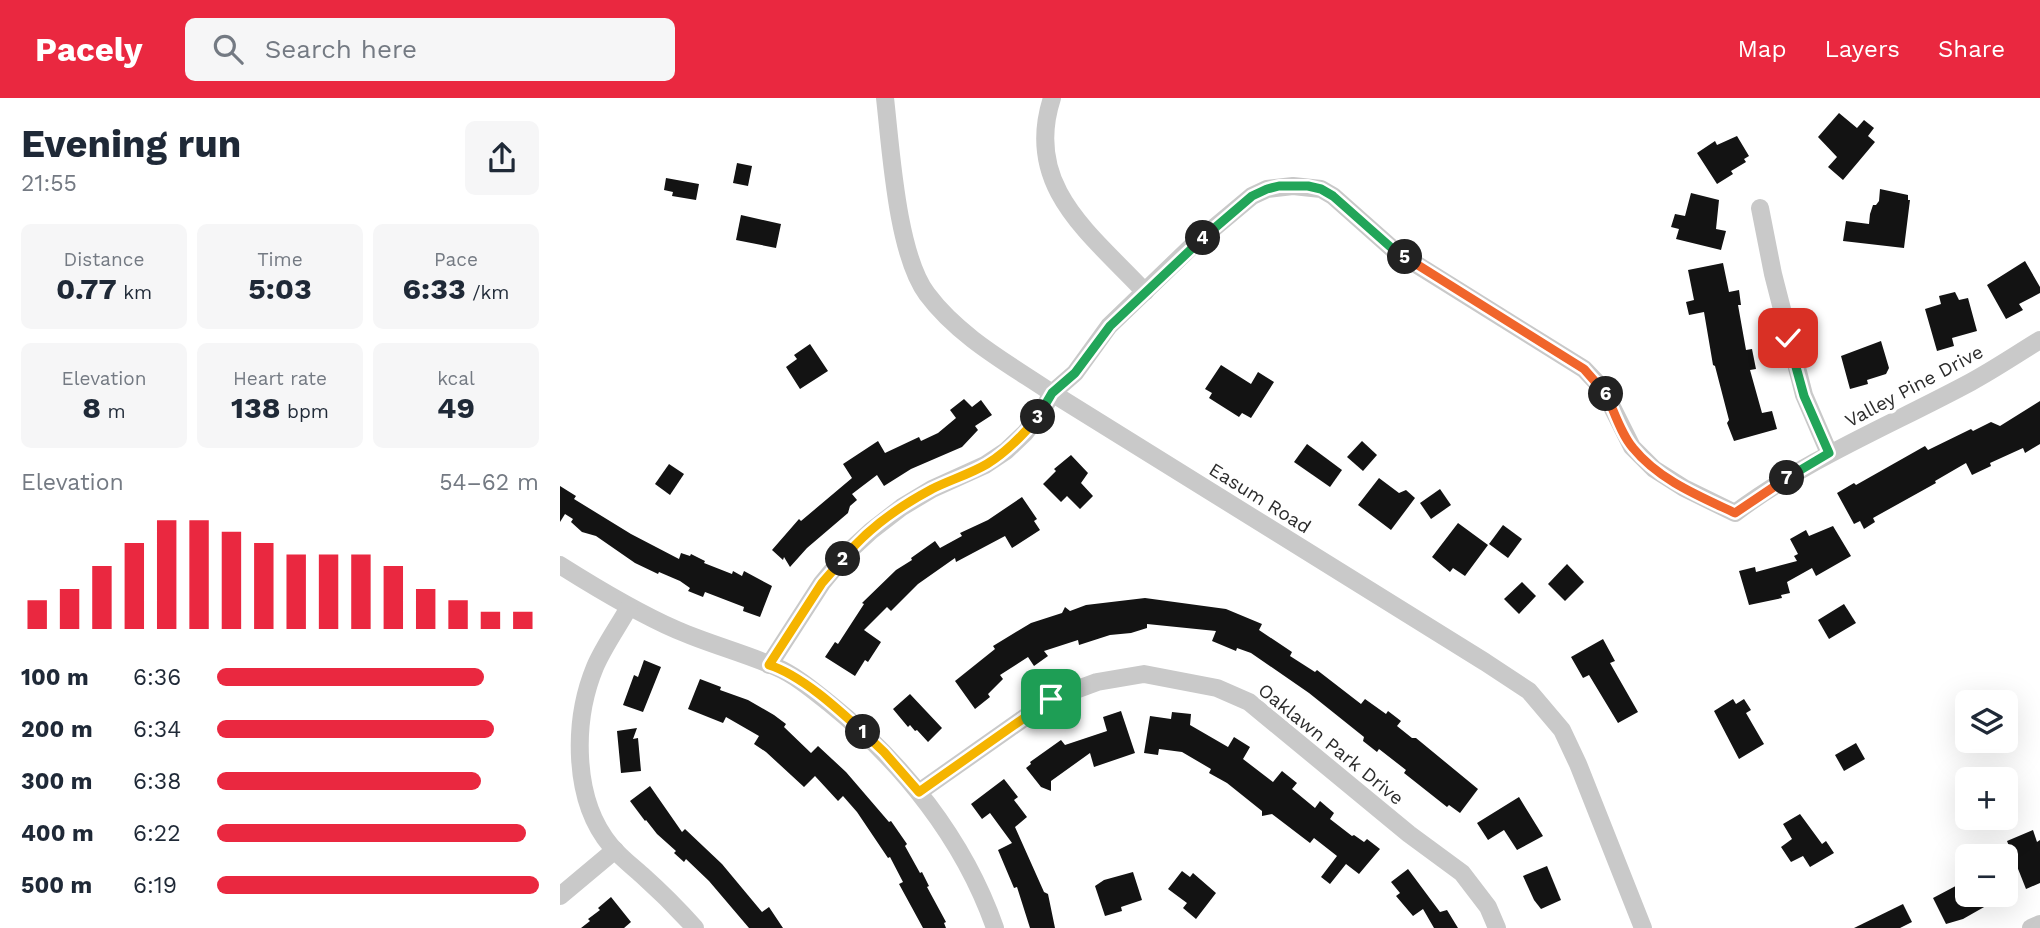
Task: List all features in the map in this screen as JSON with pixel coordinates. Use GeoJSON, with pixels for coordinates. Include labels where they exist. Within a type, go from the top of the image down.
{"type":"FeatureCollection","features":[{"type":"Feature","properties":{"kind":"street","name":"Easum Road"},"geometry":{"type":"LineString","coordinates":[[885,98],[897,197],[911,262],[926,292],[947,317],[1052,393],[1529,691],[1562,730],[1643,928]]}},
{"type":"Feature","properties":{"kind":"street"},"geometry":{"type":"LineString","coordinates":[[769,665],[822,583],[846,554],[902,507],[932,489],[985,465],[1006,451],[1041,413],[1052,393],[1075,373],[1110,326],[1145,292],[1072,214],[1049,176],[1044,155],[1044,130],[1052,98]]}},
{"type":"Feature","properties":{"kind":"street","name":"Valley Pine Drive"},"geometry":{"type":"LineString","coordinates":[[1145,292],[1191,247],[1252,196],[1279,186],[1321,189],[1348,208],[1395,251],[1584,369],[1603,389],[1632,447],[1654,469],[1684,488],[1735,513],[1759,495],[1829,453],[1973,381],[2040,340]]}},
{"type":"Feature","properties":{"kind":"street"},"geometry":{"type":"LineString","coordinates":[[1760,208],[1773,274],[1804,396],[1829,453]]}},
{"type":"Feature","properties":{"kind":"street"},"geometry":{"type":"LineString","coordinates":[[560,565],[629,607],[677,630],[778,668],[851,721],[884,752],[919,792],[946,830],[966,865],[995,928]]}},
{"type":"Feature","properties":{"kind":"street"},"geometry":{"type":"LineString","coordinates":[[629,607],[596,666],[586,692],[581,718],[580,757],[586,794],[595,819],[615,850],[695,928]]}},
{"type":"Feature","properties":{"kind":"street","name":"Oaklawn Park Drive"},"geometry":{"type":"LineString","coordinates":[[919,792],[1051,699],[1097,682],[1144,674],[1217,688],[1249,702],[1409,834],[1462,873],[1488,907],[1497,928]]}},
{"type":"Feature","properties":{"kind":"street"},"geometry":{"type":"LineString","coordinates":[[560,896],[615,850]]}},
{"type":"Feature","properties":{"kind":"street"},"geometry":{"type":"LineString","coordinates":[[2031,928],[2040,924]]}},
{"type":"Feature","properties":{"kind":"building"},"geometry":{"type":"Polygon","coordinates":[[[1839,113],[1857,128],[1864,120],[1874,128],[1868,136],[1875,142],[1843,180],[1828,167],[1837,157],[1818,137],[1839,113]]]}},
{"type":"Feature","properties":{"kind":"building"},"geometry":{"type":"Polygon","coordinates":[[[1737,136],[1749,156],[1744,159],[1746,162],[1731,171],[1733,174],[1717,184],[1697,153],[1715,141],[1717,145],[1737,136]]]}},
{"type":"Feature","properties":{"kind":"building"},"geometry":{"type":"Polygon","coordinates":[[[737,163],[752,166],[748,186],[733,183],[737,163]]]}},
{"type":"Feature","properties":{"kind":"building"},"geometry":{"type":"Polygon","coordinates":[[[666,178],[699,184],[696,200],[672,196],[673,192],[664,190],[666,178]]]}},
{"type":"Feature","properties":{"kind":"building"},"geometry":{"type":"Polygon","coordinates":[[[1880,189],[1908,195],[1910,200],[1904,248],[1843,241],[1846,221],[1869,224],[1873,205],[1879,201],[1880,189]]]}},
{"type":"Feature","properties":{"kind":"building"},"geometry":{"type":"Polygon","coordinates":[[[1691,193],[1719,200],[1716,229],[1726,231],[1721,250],[1676,239],[1679,229],[1671,227],[1675,214],[1685,216],[1691,193]]]}},
{"type":"Feature","properties":{"kind":"building"},"geometry":{"type":"Polygon","coordinates":[[[741,215],[781,224],[776,248],[736,240],[741,215]]]}},
{"type":"Feature","properties":{"kind":"building"},"geometry":{"type":"Polygon","coordinates":[[[2025,261],[2040,287],[2040,293],[2019,304],[2023,310],[2006,319],[1987,285],[2025,261]]]}},
{"type":"Feature","properties":{"kind":"building"},"geometry":{"type":"Polygon","coordinates":[[[1723,263],[1729,292],[1739,290],[1741,305],[1738,305],[1746,350],[1752,349],[1756,369],[1750,370],[1762,413],[1772,411],[1777,429],[1734,441],[1713,365],[1704,312],[1689,315],[1686,302],[1694,300],[1688,270],[1723,263]]]}},
{"type":"Feature","properties":{"kind":"building"},"geometry":{"type":"Polygon","coordinates":[[[1955,292],[1959,300],[1968,298],[1977,331],[1952,338],[1954,346],[1937,351],[1925,309],[1941,304],[1939,296],[1955,292]]]}},
{"type":"Feature","properties":{"kind":"building"},"geometry":{"type":"Polygon","coordinates":[[[1881,341],[1889,368],[1886,374],[1867,380],[1868,384],[1850,389],[1841,356],[1881,341]]]}},
{"type":"Feature","properties":{"kind":"building"},"geometry":{"type":"Polygon","coordinates":[[[810,344],[828,371],[800,389],[786,367],[797,359],[794,355],[810,344]]]}},
{"type":"Feature","properties":{"kind":"building"},"geometry":{"type":"Polygon","coordinates":[[[1221,365],[1251,384],[1258,372],[1274,382],[1251,418],[1242,413],[1239,417],[1209,398],[1212,393],[1205,389],[1221,365]]]}},
{"type":"Feature","properties":{"kind":"building"},"geometry":{"type":"Polygon","coordinates":[[[964,399],[972,407],[981,400],[992,415],[975,426],[978,430],[962,447],[911,469],[884,486],[877,475],[852,494],[857,500],[850,506],[848,513],[807,548],[790,567],[784,557],[783,560],[772,550],[799,519],[801,521],[852,478],[843,464],[878,441],[885,453],[919,437],[921,441],[938,433],[956,418],[950,410],[964,399]]]}},
{"type":"Feature","properties":{"kind":"building"},"geometry":{"type":"Polygon","coordinates":[[[2040,401],[2040,444],[2025,453],[2023,448],[1990,463],[1991,466],[1972,475],[1966,463],[1873,518],[1875,522],[1864,529],[1860,521],[1854,524],[1837,493],[1925,446],[1928,450],[1991,422],[2000,426],[2040,401]]]}},
{"type":"Feature","properties":{"kind":"building"},"geometry":{"type":"Polygon","coordinates":[[[1362,441],[1377,455],[1363,471],[1347,457],[1362,441]]]}},
{"type":"Feature","properties":{"kind":"building"},"geometry":{"type":"Polygon","coordinates":[[[1307,444],[1342,470],[1330,487],[1294,462],[1307,444]]]}},
{"type":"Feature","properties":{"kind":"building"},"geometry":{"type":"Polygon","coordinates":[[[1071,455],[1088,473],[1081,483],[1093,496],[1080,509],[1067,496],[1061,502],[1043,484],[1056,471],[1054,469],[1071,455]]]}},
{"type":"Feature","properties":{"kind":"building"},"geometry":{"type":"Polygon","coordinates":[[[669,464],[684,474],[670,495],[655,484],[669,464]]]}},
{"type":"Feature","properties":{"kind":"building"},"geometry":{"type":"Polygon","coordinates":[[[1379,478],[1399,493],[1406,490],[1415,498],[1391,530],[1358,505],[1379,478]]]}},
{"type":"Feature","properties":{"kind":"building"},"geometry":{"type":"Polygon","coordinates":[[[560,486],[576,496],[574,499],[631,534],[679,559],[681,553],[691,554],[705,561],[704,563],[732,574],[733,571],[742,576],[744,571],[772,586],[760,617],[743,611],[744,607],[705,592],[703,597],[688,591],[690,588],[680,581],[635,563],[596,536],[582,532],[571,522],[573,519],[565,514],[560,522],[560,486]]]}},
{"type":"Feature","properties":{"kind":"building"},"geometry":{"type":"Polygon","coordinates":[[[1440,489],[1451,505],[1431,519],[1420,503],[1440,489]]]}},
{"type":"Feature","properties":{"kind":"building"},"geometry":{"type":"Polygon","coordinates":[[[1022,497],[1037,519],[1034,521],[1040,530],[1012,548],[1005,536],[956,562],[955,558],[918,584],[891,611],[887,607],[864,630],[881,642],[855,676],[825,657],[835,642],[838,644],[864,604],[862,603],[896,570],[935,541],[940,548],[962,536],[960,533],[988,520],[1022,497]]]}},
{"type":"Feature","properties":{"kind":"building"},"geometry":{"type":"Polygon","coordinates":[[[1458,523],[1488,545],[1465,576],[1453,568],[1450,572],[1432,557],[1458,523]]]}},
{"type":"Feature","properties":{"kind":"building"},"geometry":{"type":"Polygon","coordinates":[[[1503,525],[1522,539],[1508,558],[1489,544],[1503,525]]]}},
{"type":"Feature","properties":{"kind":"building"},"geometry":{"type":"Polygon","coordinates":[[[1833,526],[1851,556],[1816,576],[1812,568],[1787,582],[1790,593],[1781,595],[1782,598],[1749,605],[1739,571],[1755,567],[1756,572],[1797,561],[1794,556],[1798,554],[1790,539],[1806,530],[1809,536],[1833,526]]]}},
{"type":"Feature","properties":{"kind":"building"},"geometry":{"type":"Polygon","coordinates":[[[1567,564],[1584,582],[1565,601],[1548,584],[1567,564]]]}},
{"type":"Feature","properties":{"kind":"building"},"geometry":{"type":"Polygon","coordinates":[[[1522,582],[1536,596],[1519,614],[1504,599],[1522,582]]]}},
{"type":"Feature","properties":{"kind":"building"},"geometry":{"type":"Polygon","coordinates":[[[1145,598],[1226,609],[1262,624],[1259,630],[1292,652],[1290,656],[1315,672],[1317,670],[1361,704],[1365,699],[1386,714],[1388,711],[1401,721],[1397,726],[1412,738],[1416,738],[1478,789],[1460,813],[1449,805],[1447,807],[1404,773],[1406,770],[1379,749],[1377,752],[1363,741],[1364,737],[1309,693],[1251,653],[1237,648],[1236,651],[1212,641],[1216,631],[1147,624],[1147,628],[1131,633],[1110,635],[1079,645],[1078,640],[1044,651],[1048,656],[1034,666],[1028,657],[1000,675],[1003,679],[988,694],[990,697],[975,709],[955,681],[995,649],[993,646],[1031,623],[1062,613],[1065,607],[1070,611],[1086,605],[1145,598]]]}},
{"type":"Feature","properties":{"kind":"building"},"geometry":{"type":"Polygon","coordinates":[[[1844,604],[1856,623],[1829,639],[1818,620],[1844,604]]]}},
{"type":"Feature","properties":{"kind":"building"},"geometry":{"type":"Polygon","coordinates":[[[1603,639],[1615,661],[1610,663],[1638,712],[1618,723],[1589,675],[1583,678],[1571,657],[1603,639]]]}},
{"type":"Feature","properties":{"kind":"building"},"geometry":{"type":"Polygon","coordinates":[[[644,660],[661,667],[643,712],[623,705],[634,675],[638,677],[644,660]]]}},
{"type":"Feature","properties":{"kind":"building"},"geometry":{"type":"Polygon","coordinates":[[[700,679],[748,700],[774,715],[786,724],[784,727],[811,753],[818,746],[846,772],[889,822],[891,821],[907,844],[905,846],[929,886],[927,887],[946,922],[946,928],[923,928],[899,884],[903,882],[890,857],[888,858],[843,796],[838,801],[815,776],[804,787],[754,744],[759,736],[726,717],[723,723],[688,709],[700,679]]]}},
{"type":"Feature","properties":{"kind":"building"},"geometry":{"type":"Polygon","coordinates":[[[910,694],[942,728],[928,742],[917,730],[910,725],[908,727],[893,709],[910,694]]]}},
{"type":"Feature","properties":{"kind":"building"},"geometry":{"type":"Polygon","coordinates":[[[1733,699],[1736,704],[1744,699],[1751,710],[1746,713],[1764,744],[1739,759],[1714,711],[1733,699]]]}},
{"type":"Feature","properties":{"kind":"building"},"geometry":{"type":"Polygon","coordinates":[[[1121,711],[1135,753],[1094,767],[1090,753],[1051,781],[1051,791],[1041,787],[1026,768],[1030,762],[1061,740],[1065,745],[1107,731],[1103,717],[1121,711]]]}},
{"type":"Feature","properties":{"kind":"building"},"geometry":{"type":"Polygon","coordinates":[[[1172,712],[1191,714],[1190,725],[1228,747],[1234,737],[1250,747],[1243,759],[1273,782],[1282,771],[1297,783],[1292,789],[1315,808],[1320,801],[1334,813],[1330,819],[1352,836],[1364,842],[1367,839],[1380,849],[1359,874],[1346,864],[1330,884],[1321,877],[1337,856],[1314,838],[1310,843],[1272,814],[1262,816],[1262,811],[1227,783],[1209,773],[1211,769],[1182,752],[1159,749],[1158,755],[1144,753],[1150,716],[1171,719],[1172,712]]]}},
{"type":"Feature","properties":{"kind":"building"},"geometry":{"type":"Polygon","coordinates":[[[637,728],[633,739],[638,738],[641,771],[621,773],[617,731],[637,728]]]}},
{"type":"Feature","properties":{"kind":"building"},"geometry":{"type":"Polygon","coordinates":[[[1856,743],[1865,759],[1844,771],[1835,755],[1856,743]]]}},
{"type":"Feature","properties":{"kind":"building"},"geometry":{"type":"Polygon","coordinates":[[[1004,779],[1018,797],[1014,800],[1027,817],[1015,827],[1044,892],[1048,894],[1055,928],[1030,928],[1017,887],[1014,888],[998,850],[1012,843],[990,813],[982,819],[971,804],[1004,779]]]}},
{"type":"Feature","properties":{"kind":"building"},"geometry":{"type":"Polygon","coordinates":[[[650,786],[682,832],[685,829],[722,864],[762,912],[769,907],[783,928],[749,928],[709,881],[686,859],[684,862],[674,853],[676,851],[645,821],[630,801],[650,786]]]}},
{"type":"Feature","properties":{"kind":"building"},"geometry":{"type":"Polygon","coordinates":[[[1519,797],[1543,836],[1517,850],[1504,830],[1488,840],[1477,823],[1519,797]]]}},
{"type":"Feature","properties":{"kind":"building"},"geometry":{"type":"Polygon","coordinates":[[[1800,814],[1822,844],[1826,841],[1834,853],[1810,867],[1803,856],[1791,862],[1781,847],[1792,839],[1783,824],[1800,814]]]}},
{"type":"Feature","properties":{"kind":"building"},"geometry":{"type":"Polygon","coordinates":[[[2033,830],[2037,842],[2040,840],[2040,883],[2026,889],[2018,869],[2018,844],[2008,844],[2007,841],[2033,830]]]}},
{"type":"Feature","properties":{"kind":"building"},"geometry":{"type":"Polygon","coordinates":[[[1547,866],[1561,900],[1541,909],[1523,876],[1547,866]]]}},
{"type":"Feature","properties":{"kind":"building"},"geometry":{"type":"Polygon","coordinates":[[[1408,869],[1440,912],[1447,910],[1458,928],[1434,928],[1423,909],[1413,916],[1396,896],[1400,893],[1391,882],[1408,869]]]}},
{"type":"Feature","properties":{"kind":"building"},"geometry":{"type":"Polygon","coordinates":[[[1182,871],[1190,877],[1193,873],[1216,893],[1196,919],[1183,908],[1187,903],[1168,889],[1182,871]]]}},
{"type":"Feature","properties":{"kind":"building"},"geometry":{"type":"Polygon","coordinates":[[[1133,872],[1142,900],[1121,907],[1122,911],[1105,916],[1095,886],[1104,880],[1133,872]]]}},
{"type":"Feature","properties":{"kind":"building"},"geometry":{"type":"Polygon","coordinates":[[[1955,886],[1955,907],[1984,907],[1963,919],[1946,924],[1933,898],[1955,886]]]}},
{"type":"Feature","properties":{"kind":"building"},"geometry":{"type":"Polygon","coordinates":[[[611,897],[631,922],[624,928],[581,928],[600,910],[598,908],[611,897]]]}},
{"type":"Feature","properties":{"kind":"building"},"geometry":{"type":"Polygon","coordinates":[[[1903,904],[1912,922],[1900,928],[1854,928],[1903,904]]]}},
{"type":"Feature","properties":{"kind":"route"},"geometry":{"type":"LineString","coordinates":[[1051,699],[919,792],[884,752],[851,721],[816,693],[769,665],[822,583],[846,554],[902,507],[932,489],[985,465],[1006,451],[1041,413],[1052,393],[1075,373],[1110,326],[1191,247],[1252,196],[1279,186],[1308,186],[1333,196],[1395,251],[1584,369],[1603,389],[1632,447],[1654,469],[1684,488],[1735,513],[1759,495],[1829,453],[1804,396],[1788,338]]}}]}
